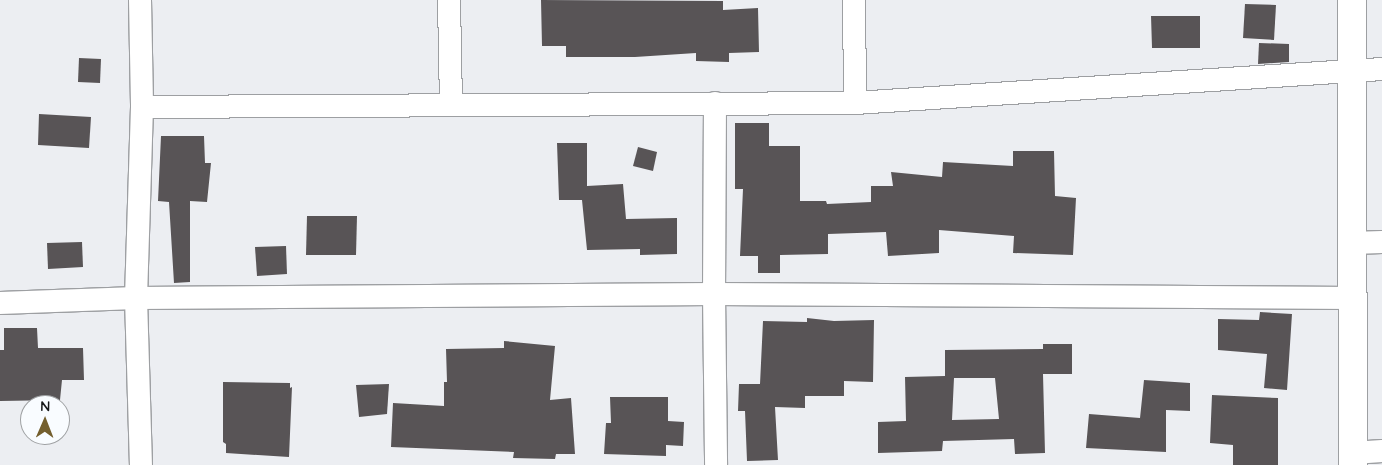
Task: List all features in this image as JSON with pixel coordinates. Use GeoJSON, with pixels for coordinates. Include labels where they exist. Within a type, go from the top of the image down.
{"type":"FeatureCollection","features":[{"type":"Feature","properties":{"kind":"main road"},"geometry":{"type":"LineString","coordinates":[[1352,0],[1353,459]]}},
{"type":"Feature","properties":{"kind":"street"},"geometry":{"type":"LineString","coordinates":[[140,0],[142,107],[136,298],[141,465]]}},
{"type":"Feature","properties":{"kind":"street"},"geometry":{"type":"LineString","coordinates":[[449,0],[451,105]]}},
{"type":"Feature","properties":{"kind":"street"},"geometry":{"type":"LineString","coordinates":[[854,0],[855,103]]}},
{"type":"Feature","properties":{"kind":"street"},"geometry":{"type":"LineString","coordinates":[[142,107],[855,103],[1382,69]]}},
{"type":"Feature","properties":{"kind":"street"},"geometry":{"type":"LineString","coordinates":[[715,103],[714,294],[716,465]]}},
{"type":"Feature","properties":{"kind":"street"},"geometry":{"type":"LineString","coordinates":[[1352,242],[1382,242]]}},
{"type":"Feature","properties":{"kind":"street"},"geometry":{"type":"LineString","coordinates":[[0,303],[136,298],[714,294],[1353,298]]}},
{"type":"Feature","properties":{"kind":"street"},"geometry":{"type":"LineString","coordinates":[[1353,459],[1382,451]]}},
{"type":"Feature","properties":{"kind":"building"},"geometry":{"type":"Polygon","coordinates":[[[541,0],[723,1],[723,10],[758,8],[759,52],[729,53],[729,62],[696,61],[696,53],[635,57],[566,57],[566,46],[542,46],[541,0]]]}},
{"type":"Feature","properties":{"kind":"building"},"geometry":{"type":"Polygon","coordinates":[[[1245,4],[1276,5],[1274,40],[1243,38],[1245,4]]]}},
{"type":"Feature","properties":{"kind":"building"},"geometry":{"type":"Polygon","coordinates":[[[1151,16],[1200,16],[1200,48],[1152,48],[1151,16]]]}},
{"type":"Feature","properties":{"kind":"building"},"geometry":{"type":"Polygon","coordinates":[[[1259,43],[1289,44],[1289,62],[1258,64],[1259,43]]]}},
{"type":"Feature","properties":{"kind":"building"},"geometry":{"type":"Polygon","coordinates":[[[79,58],[101,59],[100,83],[78,82],[79,58]]]}},
{"type":"Feature","properties":{"kind":"building"},"geometry":{"type":"Polygon","coordinates":[[[39,114],[91,117],[89,148],[38,145],[39,114]]]}},
{"type":"Feature","properties":{"kind":"building"},"geometry":{"type":"Polygon","coordinates":[[[735,123],[769,123],[769,146],[800,146],[800,201],[826,201],[827,204],[871,202],[871,186],[893,186],[891,172],[942,177],[943,162],[1013,166],[1013,151],[1054,151],[1055,196],[1076,198],[1073,255],[1013,253],[1014,236],[939,230],[939,253],[888,256],[886,232],[828,234],[828,254],[780,255],[780,273],[758,273],[758,256],[740,256],[743,189],[735,189],[735,123]]]}},
{"type":"Feature","properties":{"kind":"building"},"geometry":{"type":"Polygon","coordinates":[[[161,136],[204,136],[205,163],[211,163],[207,202],[190,201],[190,282],[174,283],[169,202],[158,201],[161,136]]]}},
{"type":"Feature","properties":{"kind":"building"},"geometry":{"type":"Polygon","coordinates":[[[557,143],[587,143],[587,186],[623,184],[626,219],[677,218],[677,254],[640,255],[640,249],[587,250],[582,200],[559,200],[557,143]]]}},
{"type":"Feature","properties":{"kind":"building"},"geometry":{"type":"Polygon","coordinates":[[[638,147],[657,152],[653,171],[633,166],[638,147]]]}},
{"type":"Feature","properties":{"kind":"building"},"geometry":{"type":"Polygon","coordinates":[[[307,216],[357,216],[356,255],[306,255],[307,216]]]}},
{"type":"Feature","properties":{"kind":"building"},"geometry":{"type":"Polygon","coordinates":[[[82,242],[83,267],[48,269],[47,243],[82,242]]]}},
{"type":"Feature","properties":{"kind":"building"},"geometry":{"type":"Polygon","coordinates":[[[286,246],[287,274],[257,276],[255,247],[286,246]]]}},
{"type":"Feature","properties":{"kind":"building"},"geometry":{"type":"Polygon","coordinates":[[[1260,312],[1292,314],[1287,390],[1264,388],[1267,354],[1218,350],[1218,319],[1259,320],[1260,312]]]}},
{"type":"Feature","properties":{"kind":"building"},"geometry":{"type":"Polygon","coordinates":[[[807,318],[834,321],[874,320],[873,382],[844,381],[844,396],[805,396],[805,408],[775,407],[778,460],[747,461],[745,411],[738,411],[739,384],[760,384],[763,321],[807,322],[807,318]]]}},
{"type":"Feature","properties":{"kind":"building"},"geometry":{"type":"Polygon","coordinates":[[[4,328],[37,328],[38,348],[83,348],[84,380],[62,380],[60,395],[20,395],[20,401],[0,401],[0,350],[4,350],[4,328]]]}},
{"type":"Feature","properties":{"kind":"building"},"geometry":{"type":"Polygon","coordinates":[[[504,341],[555,346],[550,400],[571,398],[575,454],[556,454],[555,459],[513,458],[514,452],[391,447],[393,403],[444,406],[444,382],[447,382],[446,349],[504,348],[504,341]]]}},
{"type":"Feature","properties":{"kind":"building"},"geometry":{"type":"Polygon","coordinates":[[[1043,344],[1072,344],[1072,374],[1043,374],[1045,453],[1015,454],[1014,439],[943,441],[942,451],[878,453],[878,422],[906,421],[905,377],[945,376],[945,350],[1043,349],[1043,344]],[[954,378],[952,420],[999,419],[995,378],[954,378]]]}},
{"type":"Feature","properties":{"kind":"building"},"geometry":{"type":"Polygon","coordinates":[[[1144,380],[1190,383],[1190,411],[1166,410],[1166,452],[1086,448],[1089,414],[1140,418],[1144,380]]]}},
{"type":"Feature","properties":{"kind":"building"},"geometry":{"type":"Polygon","coordinates":[[[223,382],[290,383],[290,388],[292,387],[289,457],[226,453],[226,444],[223,442],[223,382]]]}},
{"type":"Feature","properties":{"kind":"building"},"geometry":{"type":"Polygon","coordinates":[[[389,384],[387,414],[359,417],[356,385],[389,384]]]}},
{"type":"Feature","properties":{"kind":"building"},"geometry":{"type":"Polygon","coordinates":[[[1212,395],[1278,398],[1278,465],[1233,465],[1233,445],[1210,443],[1212,395]]]}},
{"type":"Feature","properties":{"kind":"building"},"geometry":{"type":"Polygon","coordinates":[[[610,397],[668,397],[668,421],[684,422],[683,446],[666,445],[666,456],[604,454],[606,423],[611,423],[610,397]]]}}]}
